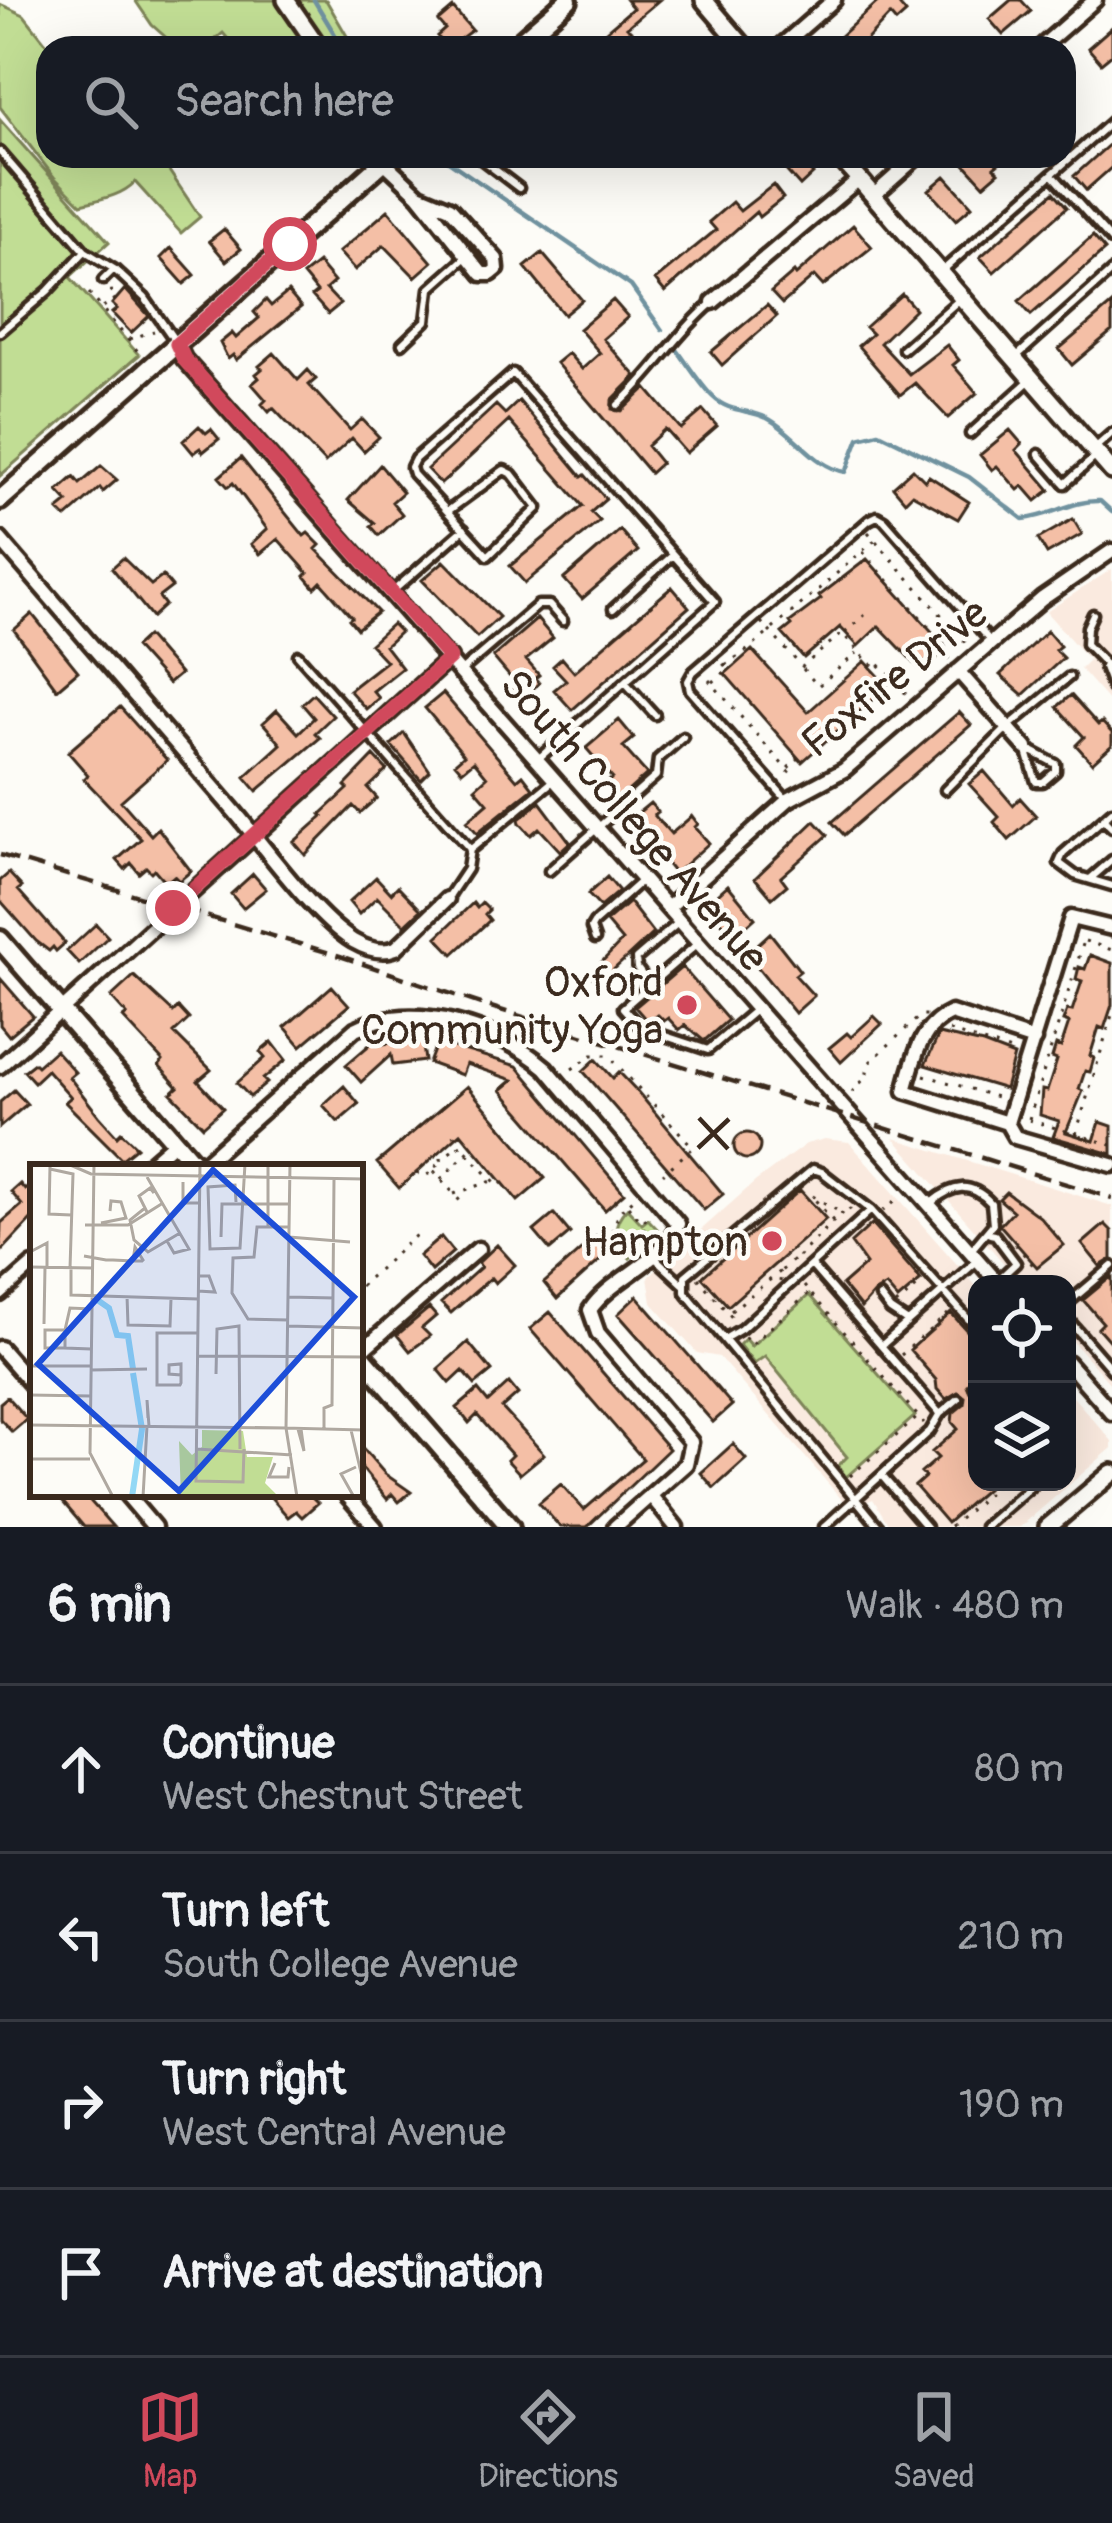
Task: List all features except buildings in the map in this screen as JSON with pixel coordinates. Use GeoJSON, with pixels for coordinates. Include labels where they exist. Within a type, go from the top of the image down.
{"type":"FeatureCollection","features":[{"type":"Feature","properties":{"kind":"main road"},"geometry":{"type":"LineString","coordinates":[[527,36],[568,0]]}},
{"type":"Feature","properties":{"kind":"main road"},"geometry":{"type":"LineString","coordinates":[[0,500],[173,336],[376,168]]}},
{"type":"Feature","properties":{"kind":"main road"},"geometry":{"type":"LineString","coordinates":[[0,940],[196,1164]]}},
{"type":"Feature","properties":{"kind":"main road"},"geometry":{"type":"LineString","coordinates":[[363,1356],[510,1527]]}},
{"type":"Feature","properties":{"kind":"street"},"geometry":{"type":"LineString","coordinates":[[286,0],[311,36]]}},
{"type":"Feature","properties":{"kind":"street"},"geometry":{"type":"LineString","coordinates":[[704,0],[735,36]]}},
{"type":"Feature","properties":{"kind":"street"},"geometry":{"type":"LineString","coordinates":[[793,36],[834,0]]}},
{"type":"Feature","properties":{"kind":"street"},"geometry":{"type":"LineString","coordinates":[[1054,36],[1094,0]]}},
{"type":"Feature","properties":{"kind":"street"},"geometry":{"type":"LineString","coordinates":[[395,168],[466,257],[486,275],[496,269],[496,259],[450,208],[418,195]]}},
{"type":"Feature","properties":{"kind":"street"},"geometry":{"type":"LineString","coordinates":[[849,168],[1112,471]]}},
{"type":"Feature","properties":{"kind":"street"},"geometry":{"type":"LineString","coordinates":[[873,196],[904,168]]}},
{"type":"Feature","properties":{"kind":"street"},"geometry":{"type":"LineString","coordinates":[[713,302],[859,179]]}},
{"type":"Feature","properties":{"kind":"street","name":"South College Avenue"},"geometry":{"type":"LineString","coordinates":[[173,336],[184,359],[991,1275]]}},
{"type":"Feature","properties":{"kind":"street"},"geometry":{"type":"LineString","coordinates":[[0,539],[333,925],[373,950],[387,952],[447,899]]}},
{"type":"Feature","properties":{"kind":"street","name":"Foxfire Drive"},"geometry":{"type":"LineString","coordinates":[[669,907],[788,800],[844,770],[954,665],[1112,551]]}},
{"type":"Feature","properties":{"kind":"street"},"geometry":{"type":"LineString","coordinates":[[0,1066],[450,658]]}},
{"type":"Feature","properties":{"kind":"street"},"geometry":{"type":"LineString","coordinates":[[954,665],[1026,748]]}},
{"type":"Feature","properties":{"kind":"street"},"geometry":{"type":"LineString","coordinates":[[1007,1123],[1071,918],[1112,928]]}},
{"type":"Feature","properties":{"kind":"street"},"geometry":{"type":"LineString","coordinates":[[1034,1040],[951,1013],[925,1033],[904,1090],[1007,1123],[1016,1137],[1112,1165]]}},
{"type":"Feature","properties":{"kind":"street"},"geometry":{"type":"LineString","coordinates":[[202,1164],[355,1029],[375,1018],[420,1016],[486,1033],[526,1051],[546,1068],[678,1224],[675,1233],[643,1252],[590,1310],[598,1333],[691,1442],[686,1464],[615,1527]]}},
{"type":"Feature","properties":{"kind":"street"},"geometry":{"type":"LineString","coordinates":[[149,1164],[175,1142]]}},
{"type":"Feature","properties":{"kind":"street"},"geometry":{"type":"LineString","coordinates":[[363,1350],[478,1249]]}},
{"type":"Feature","properties":{"kind":"street"},"geometry":{"type":"LineString","coordinates":[[0,1294],[30,1268]]}},
{"type":"Feature","properties":{"kind":"street"},"geometry":{"type":"LineString","coordinates":[[0,1348],[30,1383]]}},
{"type":"Feature","properties":{"kind":"street"},"geometry":{"type":"LineString","coordinates":[[1076,1371],[1110,1405]]}},
{"type":"Feature","properties":{"kind":"street"},"geometry":{"type":"LineString","coordinates":[[1048,1527],[1112,1473]]}},
{"type":"Feature","properties":{"kind":"street"},"geometry":{"type":"LineString","coordinates":[[650,1496],[676,1527]]}},
{"type":"Feature","properties":{"kind":"street"},"geometry":{"type":"LineString","coordinates":[[129,1497],[154,1527]]}},
{"type":"Feature","properties":{"kind":"street"},"geometry":{"type":"LineString","coordinates":[[349,1497],[375,1527]]}},
{"type":"Feature","properties":{"kind":"lane"},"geometry":{"type":"LineString","coordinates":[[1076,153],[1112,122]]}},
{"type":"Feature","properties":{"kind":"lane"},"geometry":{"type":"LineString","coordinates":[[0,152],[85,250],[145,298],[173,336]]}},
{"type":"Feature","properties":{"kind":"lane"},"geometry":{"type":"LineString","coordinates":[[493,168],[519,188]]}},
{"type":"Feature","properties":{"kind":"lane"},"geometry":{"type":"LineString","coordinates":[[940,273],[1059,168]]}},
{"type":"Feature","properties":{"kind":"lane"},"geometry":{"type":"LineString","coordinates":[[1052,174],[1112,241]]}},
{"type":"Feature","properties":{"kind":"lane"},"geometry":{"type":"LineString","coordinates":[[0,332],[48,291],[85,250]]}},
{"type":"Feature","properties":{"kind":"lane"},"geometry":{"type":"LineString","coordinates":[[402,344],[426,321],[430,290],[466,257]]}},
{"type":"Feature","properties":{"kind":"lane"},"geometry":{"type":"LineString","coordinates":[[102,280],[114,269]]}},
{"type":"Feature","properties":{"kind":"lane"},"geometry":{"type":"LineString","coordinates":[[1014,358],[1112,274]]}},
{"type":"Feature","properties":{"kind":"lane"},"geometry":{"type":"LineString","coordinates":[[903,349],[962,298]]}},
{"type":"Feature","properties":{"kind":"lane"},"geometry":{"type":"LineString","coordinates":[[618,405],[647,379],[666,349],[713,302]]}},
{"type":"Feature","properties":{"kind":"lane"},"geometry":{"type":"LineString","coordinates":[[448,511],[504,470],[536,500],[535,515],[488,556],[448,511],[410,467],[513,374],[715,602],[538,759]]}},
{"type":"Feature","properties":{"kind":"lane"},"geometry":{"type":"LineString","coordinates":[[970,434],[1032,379]]}},
{"type":"Feature","properties":{"kind":"lane"},"geometry":{"type":"LineString","coordinates":[[1040,454],[1065,484],[1112,433]]}},
{"type":"Feature","properties":{"kind":"lane"},"geometry":{"type":"LineString","coordinates":[[788,800],[690,690],[688,682],[714,653],[862,526],[877,516],[884,520],[991,642]]}},
{"type":"Feature","properties":{"kind":"lane"},"geometry":{"type":"LineString","coordinates":[[392,592],[464,529]]}},
{"type":"Feature","properties":{"kind":"lane"},"geometry":{"type":"LineString","coordinates":[[613,609],[673,555]]}},
{"type":"Feature","properties":{"kind":"lane"},"geometry":{"type":"LineString","coordinates":[[461,671],[538,605],[549,605],[562,621]]}},
{"type":"Feature","properties":{"kind":"lane"},"geometry":{"type":"LineString","coordinates":[[1094,614],[1086,644],[1108,669],[1112,688]]}},
{"type":"Feature","properties":{"kind":"lane"},"geometry":{"type":"LineString","coordinates":[[298,655],[470,849]]}},
{"type":"Feature","properties":{"kind":"lane"},"geometry":{"type":"LineString","coordinates":[[945,790],[1069,677]]}},
{"type":"Feature","properties":{"kind":"lane"},"geometry":{"type":"LineString","coordinates":[[625,682],[655,715]]}},
{"type":"Feature","properties":{"kind":"lane"},"geometry":{"type":"LineString","coordinates":[[549,872],[656,776],[658,759],[683,737]]}},
{"type":"Feature","properties":{"kind":"lane"},"geometry":{"type":"LineString","coordinates":[[1026,748],[1056,764],[1056,771],[1043,782],[1036,782],[1026,748]]}},
{"type":"Feature","properties":{"kind":"lane"},"geometry":{"type":"LineString","coordinates":[[447,899],[467,869],[470,849],[556,779]]}},
{"type":"Feature","properties":{"kind":"lane"},"geometry":{"type":"LineString","coordinates":[[1112,811],[1063,854],[1059,863],[1065,870],[1112,886]]}},
{"type":"Feature","properties":{"kind":"lane"},"geometry":{"type":"LineString","coordinates":[[1103,818],[1112,828]]}},
{"type":"Feature","properties":{"kind":"lane"},"geometry":{"type":"LineString","coordinates":[[1090,879],[1112,860]]}},
{"type":"Feature","properties":{"kind":"lane"},"geometry":{"type":"LineString","coordinates":[[596,939],[594,923],[644,879]]}},
{"type":"Feature","properties":{"kind":"lane"},"geometry":{"type":"LineString","coordinates":[[649,984],[636,959],[680,921]]}},
{"type":"Feature","properties":{"kind":"lane"},"geometry":{"type":"LineString","coordinates":[[699,942],[623,1008],[641,1028],[708,1050],[757,1008]]}},
{"type":"Feature","properties":{"kind":"lane"},"geometry":{"type":"LineString","coordinates":[[683,1284],[691,1270],[813,1169],[872,1210],[968,1318]]}},
{"type":"Feature","properties":{"kind":"lane"},"geometry":{"type":"LineString","coordinates":[[881,1346],[944,1290],[989,1234],[994,1215],[991,1203],[971,1188],[952,1187],[929,1205]]}},
{"type":"Feature","properties":{"kind":"lane"},"geometry":{"type":"LineString","coordinates":[[725,1339],[872,1210]]}},
{"type":"Feature","properties":{"kind":"lane"},"geometry":{"type":"LineString","coordinates":[[989,1234],[995,1235],[1016,1263],[1004,1275]]}},
{"type":"Feature","properties":{"kind":"lane"},"geometry":{"type":"LineString","coordinates":[[643,1252],[683,1284],[879,1527]]}},
{"type":"Feature","properties":{"kind":"lane"},"geometry":{"type":"LineString","coordinates":[[811,1262],[940,1414]]}},
{"type":"Feature","properties":{"kind":"lane"},"geometry":{"type":"LineString","coordinates":[[1076,1296],[1112,1266]]}},
{"type":"Feature","properties":{"kind":"lane"},"geometry":{"type":"LineString","coordinates":[[880,1297],[908,1322]]}},
{"type":"Feature","properties":{"kind":"lane"},"geometry":{"type":"LineString","coordinates":[[1076,1328],[1112,1370]]}},
{"type":"Feature","properties":{"kind":"lane"},"geometry":{"type":"LineString","coordinates":[[824,1527],[931,1431],[940,1414],[958,1399]]}},
{"type":"Feature","properties":{"kind":"lane"},"geometry":{"type":"LineString","coordinates":[[882,1476],[926,1527]]}},
{"type":"Feature","properties":{"kind":"lane"},"geometry":{"type":"LineString","coordinates":[[984,1527],[1026,1491]]}},
{"type":"Feature","properties":{"kind":"path"},"geometry":{"type":"LineString","coordinates":[[102,280],[117,298],[102,308]]}},
{"type":"Feature","properties":{"kind":"path"},"geometry":{"type":"LineString","coordinates":[[89,293],[142,356]]}},
{"type":"Feature","properties":{"kind":"path"},"geometry":{"type":"LineString","coordinates":[[127,339],[173,336]]}},
{"type":"Feature","properties":{"kind":"path"},"geometry":{"type":"LineString","coordinates":[[862,526],[967,644]]}},
{"type":"Feature","properties":{"kind":"path"},"geometry":{"type":"LineString","coordinates":[[724,665],[770,632],[875,540]]}},
{"type":"Feature","properties":{"kind":"path"},"geometry":{"type":"LineString","coordinates":[[862,551],[947,646]]}},
{"type":"Feature","properties":{"kind":"path"},"geometry":{"type":"LineString","coordinates":[[802,668],[867,613]]}},
{"type":"Feature","properties":{"kind":"path"},"geometry":{"type":"LineString","coordinates":[[756,616],[818,686],[859,651]]}},
{"type":"Feature","properties":{"kind":"path"},"geometry":{"type":"LineString","coordinates":[[843,634],[908,696]]}},
{"type":"Feature","properties":{"kind":"path"},"geometry":{"type":"LineString","coordinates":[[954,665],[943,651],[960,636]]}},
{"type":"Feature","properties":{"kind":"path"},"geometry":{"type":"LineString","coordinates":[[714,653],[728,669],[710,682],[795,779]]}},
{"type":"Feature","properties":{"kind":"path"},"geometry":{"type":"LineString","coordinates":[[787,769],[799,758]]}},
{"type":"Feature","properties":{"kind":"path"},"geometry":{"type":"LineString","coordinates":[[1112,950],[1084,941],[1029,1120],[1112,1145]]}},
{"type":"Feature","properties":{"kind":"path"},"geometry":{"type":"LineString","coordinates":[[852,1091],[866,1078],[869,1063],[921,1015],[930,1018]]}},
{"type":"Feature","properties":{"kind":"path"},"geometry":{"type":"LineString","coordinates":[[1076,1134],[1112,1015]]}},
{"type":"Feature","properties":{"kind":"path"},"geometry":{"type":"LineString","coordinates":[[938,1028],[1021,1055]]}},
{"type":"Feature","properties":{"kind":"path"},"geometry":{"type":"LineString","coordinates":[[572,1070],[592,1055],[608,1055],[693,1147],[662,1174]]}},
{"type":"Feature","properties":{"kind":"path"},"geometry":{"type":"LineString","coordinates":[[911,1071],[1014,1102]]}},
{"type":"Feature","properties":{"kind":"path"},"geometry":{"type":"LineString","coordinates":[[961,1086],[965,1077]]}},
{"type":"Feature","properties":{"kind":"path"},"geometry":{"type":"LineString","coordinates":[[454,1134],[499,1186],[503,1182]]}},
{"type":"Feature","properties":{"kind":"path"},"geometry":{"type":"LineString","coordinates":[[416,1174],[434,1171],[437,1158],[459,1145]]}},
{"type":"Feature","properties":{"kind":"path"},"geometry":{"type":"LineString","coordinates":[[441,1178],[470,1149]]}},
{"type":"Feature","properties":{"kind":"path"},"geometry":{"type":"LineString","coordinates":[[434,1171],[461,1202]]}},
{"type":"Feature","properties":{"kind":"path"},"geometry":{"type":"LineString","coordinates":[[454,1194],[495,1181]]}},
{"type":"Feature","properties":{"kind":"path"},"geometry":{"type":"LineString","coordinates":[[442,1192],[448,1188]]}},
{"type":"Feature","properties":{"kind":"path"},"geometry":{"type":"LineString","coordinates":[[833,1221],[811,1195],[841,1213]]}},
{"type":"Feature","properties":{"kind":"path"},"geometry":{"type":"LineString","coordinates":[[883,1211],[899,1197]]}},
{"type":"Feature","properties":{"kind":"path"},"geometry":{"type":"LineString","coordinates":[[623,1253],[612,1231],[614,1220],[633,1199]]}},
{"type":"Feature","properties":{"kind":"path"},"geometry":{"type":"LineString","coordinates":[[627,1204],[642,1222],[643,1252]]}},
{"type":"Feature","properties":{"kind":"path"},"geometry":{"type":"LineString","coordinates":[[728,1313],[798,1257],[848,1207],[857,1217]]}},
{"type":"Feature","properties":{"kind":"path"},"geometry":{"type":"LineString","coordinates":[[642,1222],[648,1217]]}},
{"type":"Feature","properties":{"kind":"path"},"geometry":{"type":"LineString","coordinates":[[363,1283],[416,1235]]}},
{"type":"Feature","properties":{"kind":"path"},"geometry":{"type":"LineString","coordinates":[[632,1240],[643,1252]]}},
{"type":"Feature","properties":{"kind":"path"},"geometry":{"type":"LineString","coordinates":[[798,1257],[811,1262]]}},
{"type":"Feature","properties":{"kind":"path"},"geometry":{"type":"LineString","coordinates":[[691,1270],[736,1322]]}},
{"type":"Feature","properties":{"kind":"path"},"geometry":{"type":"LineString","coordinates":[[780,1283],[781,1271]]}},
{"type":"Feature","properties":{"kind":"path"},"geometry":{"type":"LineString","coordinates":[[890,1310],[930,1275]]}},
{"type":"Feature","properties":{"kind":"path"},"geometry":{"type":"LineString","coordinates":[[802,1285],[925,1425]]}},
{"type":"Feature","properties":{"kind":"path"},"geometry":{"type":"LineString","coordinates":[[739,1343],[745,1337],[751,1345],[809,1293]]}},
{"type":"Feature","properties":{"kind":"path"},"geometry":{"type":"LineString","coordinates":[[901,1355],[951,1311]]}},
{"type":"Feature","properties":{"kind":"path"},"geometry":{"type":"LineString","coordinates":[[848,1477],[918,1417]]}},
{"type":"Feature","properties":{"kind":"path"},"geometry":{"type":"LineString","coordinates":[[950,1527],[991,1491]]}},
{"type":"Feature","properties":{"kind":"shaded area"},"geometry":{"type":"Polygon","coordinates":[[[1112,569],[1112,705],[1080,669],[1089,660],[1046,612],[1112,569]]]}},
{"type":"Feature","properties":{"kind":"shaded area"},"geometry":{"type":"Polygon","coordinates":[[[894,1138],[1112,1206],[1112,1386],[1076,1345],[1076,1275],[1014,1275],[894,1138]]]}},
{"type":"Feature","properties":{"kind":"shaded area"},"geometry":{"type":"Polygon","coordinates":[[[825,1139],[849,1142],[968,1277],[968,1491],[1062,1491],[1020,1527],[890,1527],[873,1499],[850,1509],[719,1357],[697,1353],[652,1303],[648,1277],[756,1181],[806,1144],[825,1139]]]}},
{"type":"Feature","properties":{"kind":"shaded area"},"geometry":{"type":"Polygon","coordinates":[[[1076,1400],[1112,1441],[1112,1448],[1076,1479],[1076,1400]]]}},
{"type":"Feature","properties":{"kind":"green space"},"geometry":{"type":"Polygon","coordinates":[[[135,0],[278,0],[300,36],[164,36],[135,0]]]}},
{"type":"Feature","properties":{"kind":"green space"},"geometry":{"type":"Polygon","coordinates":[[[298,0],[326,0],[347,36],[321,36],[298,0]]]}},
{"type":"Feature","properties":{"kind":"green space"},"geometry":{"type":"Polygon","coordinates":[[[0,4],[24,15],[41,36],[36,36],[36,154],[0,107],[0,4]]]}},
{"type":"Feature","properties":{"kind":"green space"},"geometry":{"type":"Polygon","coordinates":[[[0,120],[36,160],[36,168],[43,168],[109,242],[70,277],[139,355],[0,476],[0,120]]]}},
{"type":"Feature","properties":{"kind":"green space"},"geometry":{"type":"Polygon","coordinates":[[[47,168],[167,168],[200,217],[181,233],[135,182],[116,194],[81,204],[47,168]]]}},
{"type":"Feature","properties":{"kind":"green space"},"geometry":{"type":"Polygon","coordinates":[[[627,1208],[642,1224],[648,1219],[660,1232],[630,1258],[616,1233],[627,1208]]]}},
{"type":"Feature","properties":{"kind":"green space"},"geometry":{"type":"Polygon","coordinates":[[[809,1295],[915,1416],[846,1477],[838,1466],[847,1457],[765,1356],[754,1364],[739,1345],[745,1339],[751,1346],[809,1295]]]}},
{"type":"Feature","properties":{"kind":"waterway"},"geometry":{"type":"LineString","coordinates":[[314,0],[336,36]]}},
{"type":"Feature","properties":{"kind":"waterway"},"geometry":{"type":"LineString","coordinates":[[459,168],[631,286],[662,330]]}},
{"type":"Feature","properties":{"kind":"waterway"},"geometry":{"type":"LineString","coordinates":[[678,351],[719,402],[767,418],[835,469],[846,472],[859,438],[879,433],[969,477],[1023,519],[1090,501],[1100,501],[1112,512]]}},
{"type":"Feature","properties":{"kind":"railway"},"geometry":{"type":"LineString","coordinates":[[0,855],[340,956],[481,1004],[1112,1198]]}},
{"type":"Feature","properties":{"kind":"place","name":"Oxford Community Yoga"},"geometry":{"type":"Point","coordinates":[687,1005]}},
{"type":"Feature","properties":{"kind":"place","name":"Hampton"},"geometry":{"type":"Point","coordinates":[772,1241]}},
{"type":"Feature","properties":{"kind":"route"},"geometry":{"type":"LineString","coordinates":[[173,908],[450,658],[184,359],[177,344],[290,244]]}}]}
